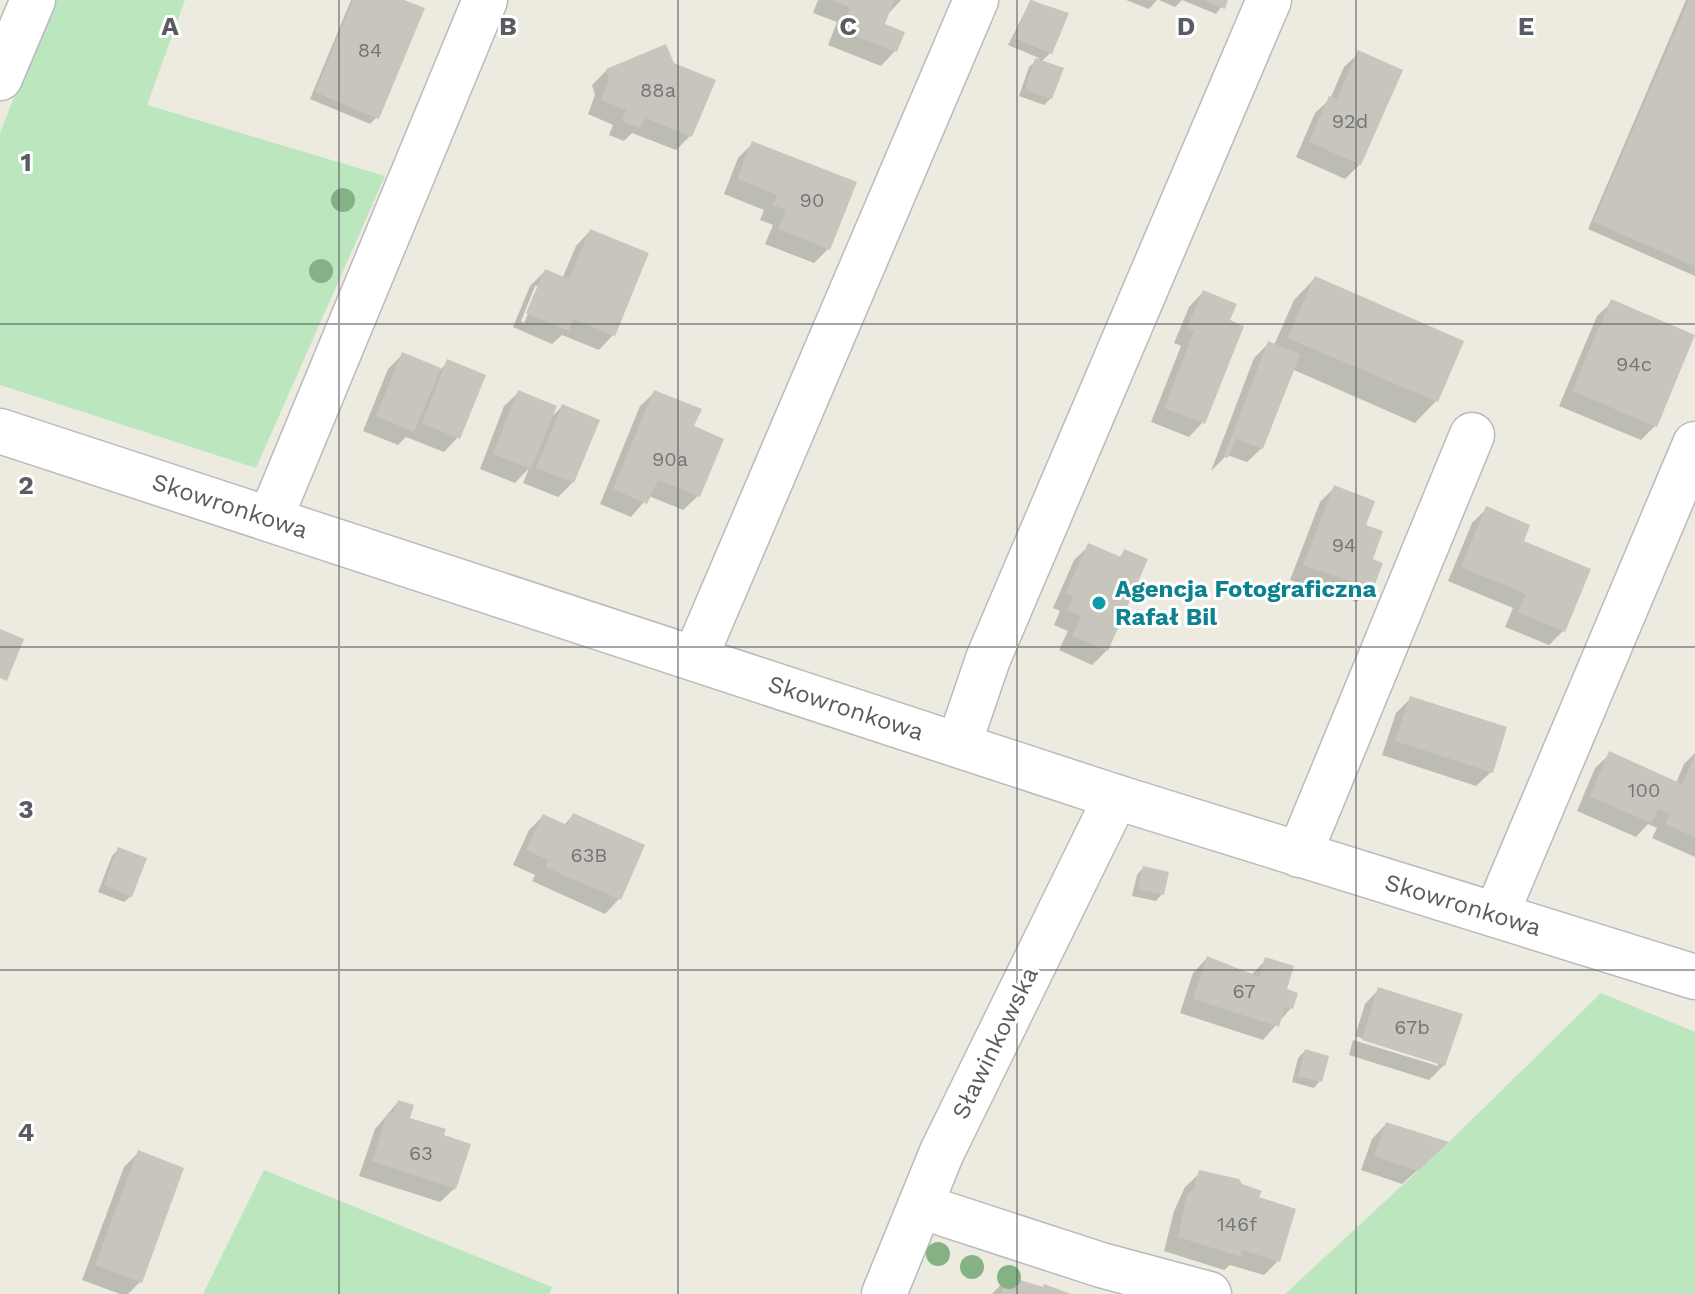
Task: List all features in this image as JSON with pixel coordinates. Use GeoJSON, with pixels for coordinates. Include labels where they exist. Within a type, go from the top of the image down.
{"type":"FeatureCollection","features":[{"type":"Feature","properties":{"kind":"street"},"geometry":{"type":"LineString","coordinates":[[0,78],[33,0]]}},
{"type":"Feature","properties":{"kind":"street"},"geometry":{"type":"LineString","coordinates":[[270,519],[485,0]]}},
{"type":"Feature","properties":{"kind":"street"},"geometry":{"type":"LineString","coordinates":[[695,658],[976,0]]}},
{"type":"Feature","properties":{"kind":"street"},"geometry":{"type":"LineString","coordinates":[[959,744],[988,659],[1269,0]]}},
{"type":"Feature","properties":{"kind":"street","name":"Skowronkowa"},"geometry":{"type":"LineString","coordinates":[[0,431],[1116,797],[1695,977]]}},
{"type":"Feature","properties":{"kind":"street"},"geometry":{"type":"LineString","coordinates":[[1299,855],[1472,435]]}},
{"type":"Feature","properties":{"kind":"street"},"geometry":{"type":"LineString","coordinates":[[1496,915],[1695,444]]}},
{"type":"Feature","properties":{"kind":"street","name":"Sławinkowska"},"geometry":{"type":"LineString","coordinates":[[884,1294],[942,1152],[1116,797]]}},
{"type":"Feature","properties":{"kind":"street"},"geometry":{"type":"LineString","coordinates":[[920,1206],[1101,1265],[1209,1294]]}},
{"type":"Feature","properties":{"kind":"green space"},"geometry":{"type":"Polygon","coordinates":[[[52,0],[185,0],[147,105],[385,176],[256,468],[0,385],[0,133],[52,0]]]}},
{"type":"Feature","properties":{"kind":"green space"},"geometry":{"type":"Polygon","coordinates":[[[1601,993],[1695,1032],[1695,1294],[1285,1294],[1449,1142],[1601,993]]]}},
{"type":"Feature","properties":{"kind":"green space"},"geometry":{"type":"Polygon","coordinates":[[[264,1170],[552,1287],[549,1294],[203,1294],[264,1170]]]}},
{"type":"Feature","properties":{"kind":"building"},"geometry":{"type":"Polygon","coordinates":[[[353,0],[404,0],[425,8],[379,119],[315,92],[353,0]]]}},
{"type":"Feature","properties":{"kind":"building"},"geometry":{"type":"Polygon","coordinates":[[[831,0],[894,0],[885,24],[905,32],[897,52],[841,31],[850,7],[831,0]]]}},
{"type":"Feature","properties":{"kind":"building"},"geometry":{"type":"Polygon","coordinates":[[[1030,0],[1069,13],[1052,54],[1014,38],[1030,0]]]}},
{"type":"Feature","properties":{"kind":"building"},"geometry":{"type":"Polygon","coordinates":[[[1204,0],[1228,0],[1225,9],[1204,0]]]}},
{"type":"Feature","properties":{"kind":"building"},"geometry":{"type":"Polygon","coordinates":[[[1689,0],[1695,0],[1695,266],[1593,222],[1689,0]]]}},
{"type":"Feature","properties":{"kind":"building"},"geometry":{"type":"Polygon","coordinates":[[[666,44],[674,63],[716,80],[692,137],[645,118],[640,128],[622,121],[626,110],[601,100],[609,79],[606,69],[666,44]]]}},
{"type":"Feature","properties":{"kind":"building"},"geometry":{"type":"Polygon","coordinates":[[[1358,50],[1403,70],[1361,165],[1309,142],[1329,96],[1337,99],[1358,50]]]}},
{"type":"Feature","properties":{"kind":"building"},"geometry":{"type":"Polygon","coordinates":[[[1035,58],[1064,68],[1052,99],[1025,90],[1035,58]]]}},
{"type":"Feature","properties":{"kind":"building"},"geometry":{"type":"Polygon","coordinates":[[[752,141],[857,182],[830,250],[778,229],[786,210],[773,205],[777,195],[737,179],[752,141]]]}},
{"type":"Feature","properties":{"kind":"building"},"geometry":{"type":"Polygon","coordinates":[[[590,229],[649,253],[615,336],[573,319],[569,331],[526,313],[545,269],[569,279],[590,229]]]}},
{"type":"Feature","properties":{"kind":"building"},"geometry":{"type":"Polygon","coordinates":[[[1315,276],[1464,341],[1438,402],[1287,338],[1315,276]]]}},
{"type":"Feature","properties":{"kind":"building"},"geometry":{"type":"Polygon","coordinates":[[[1203,290],[1237,304],[1230,320],[1244,326],[1205,424],[1164,408],[1194,331],[1187,328],[1203,290]]]}},
{"type":"Feature","properties":{"kind":"building"},"geometry":{"type":"Polygon","coordinates":[[[1611,299],[1695,335],[1657,427],[1572,391],[1611,299]]]}},
{"type":"Feature","properties":{"kind":"building"},"geometry":{"type":"Polygon","coordinates":[[[1268,341],[1300,354],[1263,449],[1236,439],[1228,458],[1224,457],[1268,341]]]}},
{"type":"Feature","properties":{"kind":"building"},"geometry":{"type":"Polygon","coordinates":[[[402,352],[441,368],[414,432],[376,416],[402,352]]]}},
{"type":"Feature","properties":{"kind":"building"},"geometry":{"type":"Polygon","coordinates":[[[447,359],[486,375],[460,439],[422,423],[447,359]]]}},
{"type":"Feature","properties":{"kind":"building"},"geometry":{"type":"Polygon","coordinates":[[[518,390],[557,406],[531,469],[493,454],[518,390]]]}},
{"type":"Feature","properties":{"kind":"building"},"geometry":{"type":"Polygon","coordinates":[[[654,390],[702,409],[694,426],[724,439],[700,497],[658,480],[647,504],[613,489],[654,390]]]}},
{"type":"Feature","properties":{"kind":"building"},"geometry":{"type":"Polygon","coordinates":[[[562,404],[600,420],[574,483],[536,468],[562,404]]]}},
{"type":"Feature","properties":{"kind":"building"},"geometry":{"type":"Polygon","coordinates":[[[1334,485],[1375,501],[1366,525],[1383,531],[1373,559],[1383,563],[1373,589],[1303,565],[1334,485]]]}},
{"type":"Feature","properties":{"kind":"building"},"geometry":{"type":"Polygon","coordinates":[[[1486,506],[1530,525],[1524,541],[1591,569],[1565,632],[1518,612],[1526,594],[1461,567],[1486,506]]]}},
{"type":"Feature","properties":{"kind":"building","name":"Agencja Fotograficzna Rafał Bil"},"geometry":{"type":"Polygon","coordinates":[[[1088,543],[1121,557],[1124,549],[1148,559],[1108,651],[1072,636],[1081,616],[1067,610],[1073,596],[1066,593],[1088,543]]]}},
{"type":"Feature","properties":{"kind":"building"},"geometry":{"type":"Polygon","coordinates":[[[0,629],[24,639],[7,681],[0,678],[0,629]]]}},
{"type":"Feature","properties":{"kind":"building"},"geometry":{"type":"Polygon","coordinates":[[[1410,696],[1507,727],[1493,773],[1395,741],[1410,696]]]}},
{"type":"Feature","properties":{"kind":"building"},"geometry":{"type":"Polygon","coordinates":[[[1609,751],[1682,784],[1695,755],[1695,837],[1665,824],[1670,814],[1658,809],[1652,823],[1590,797],[1609,751]]]}},
{"type":"Feature","properties":{"kind":"building"},"geometry":{"type":"Polygon","coordinates":[[[573,813],[645,845],[621,900],[545,867],[548,860],[526,850],[543,814],[567,825],[573,813]]]}},
{"type":"Feature","properties":{"kind":"building"},"geometry":{"type":"Polygon","coordinates":[[[118,847],[147,858],[132,897],[104,885],[118,847]]]}},
{"type":"Feature","properties":{"kind":"building"},"geometry":{"type":"Polygon","coordinates":[[[1143,866],[1169,872],[1164,895],[1138,889],[1143,866]]]}},
{"type":"Feature","properties":{"kind":"building"},"geometry":{"type":"Polygon","coordinates":[[[1207,956],[1259,977],[1265,957],[1294,966],[1287,989],[1298,993],[1293,1009],[1285,1007],[1279,1027],[1193,999],[1207,956]]]}},
{"type":"Feature","properties":{"kind":"building"},"geometry":{"type":"Polygon","coordinates":[[[1378,987],[1463,1014],[1445,1066],[1362,1040],[1378,987]]]}},
{"type":"Feature","properties":{"kind":"building"},"geometry":{"type":"Polygon","coordinates":[[[1305,1049],[1329,1056],[1322,1082],[1298,1076],[1305,1049]]]}},
{"type":"Feature","properties":{"kind":"building"},"geometry":{"type":"Polygon","coordinates":[[[398,1100],[414,1105],[410,1118],[446,1129],[444,1135],[471,1144],[456,1189],[372,1161],[388,1112],[393,1114],[398,1100]]]}},
{"type":"Feature","properties":{"kind":"building"},"geometry":{"type":"Polygon","coordinates":[[[1386,1122],[1449,1142],[1418,1171],[1374,1156],[1386,1122]]]}},
{"type":"Feature","properties":{"kind":"building"},"geometry":{"type":"Polygon","coordinates":[[[138,1150],[184,1168],[142,1283],[95,1265],[138,1150]]]}},
{"type":"Feature","properties":{"kind":"building"},"geometry":{"type":"Polygon","coordinates":[[[1199,1170],[1239,1179],[1242,1184],[1262,1191],[1259,1197],[1296,1209],[1280,1262],[1242,1250],[1241,1257],[1178,1237],[1187,1194],[1193,1191],[1199,1170]]]}},
{"type":"Feature","properties":{"kind":"building"},"geometry":{"type":"Polygon","coordinates":[[[1007,1276],[1043,1287],[1044,1284],[1071,1294],[1001,1294],[1007,1276]]]}},
{"type":"Feature","properties":{"kind":"place","name":"Agencja Fotograficzna Rafał Bil"},"geometry":{"type":"Point","coordinates":[1099,603]}}]}
